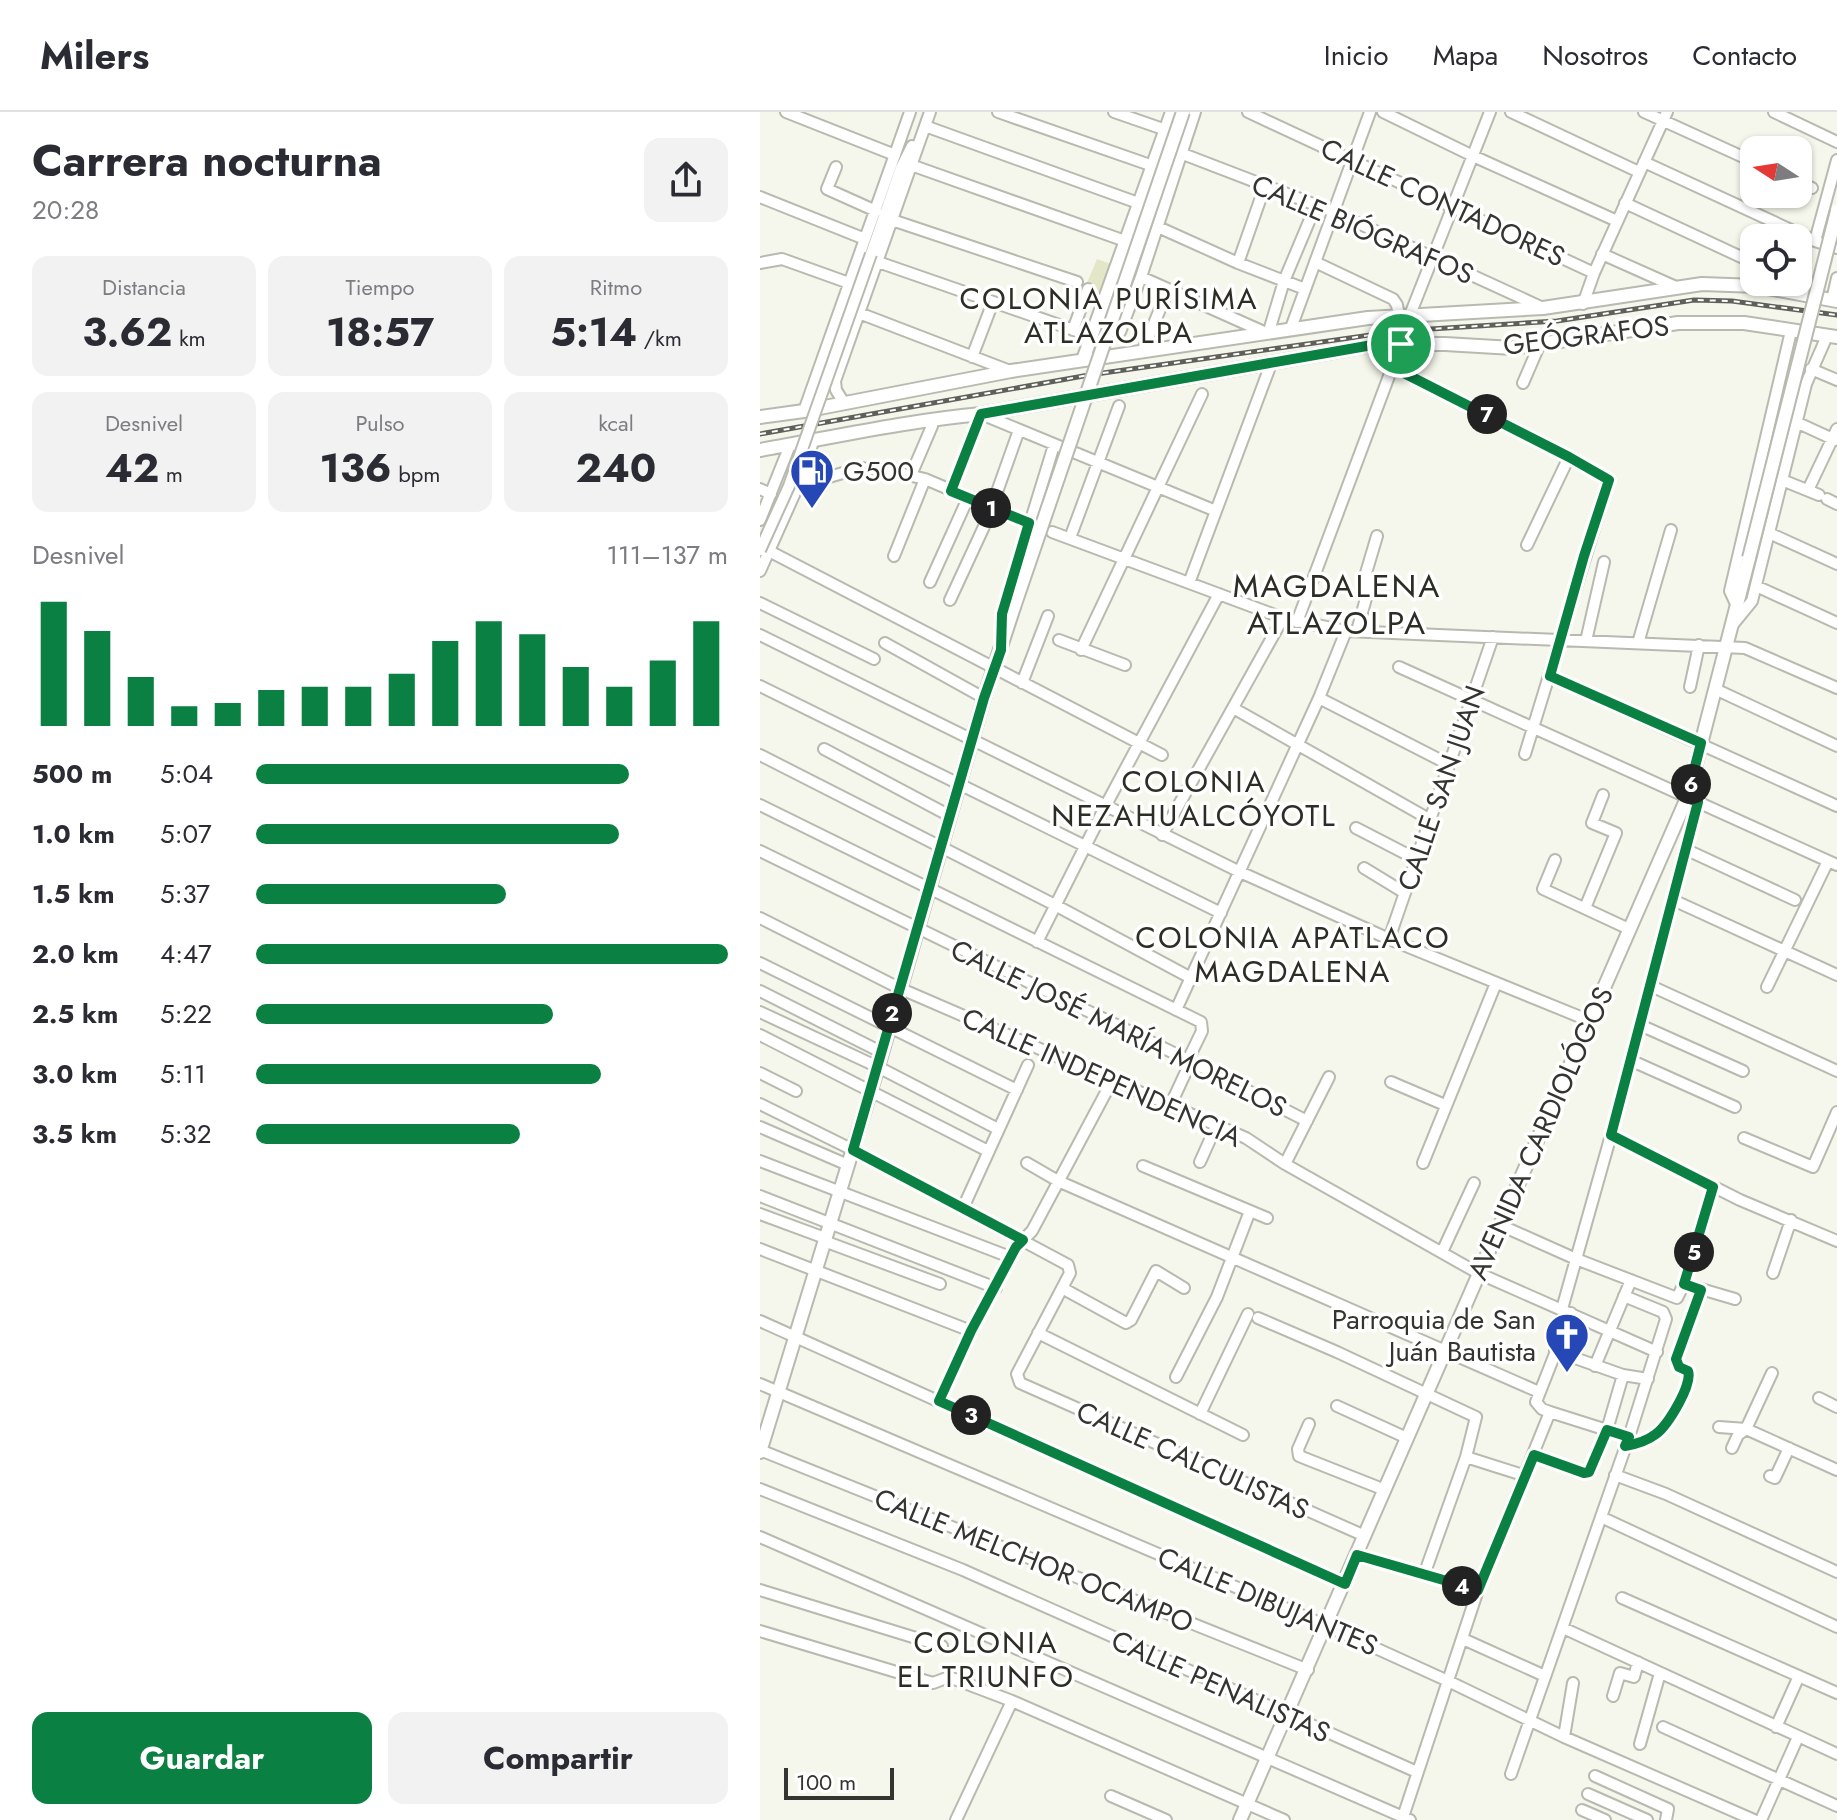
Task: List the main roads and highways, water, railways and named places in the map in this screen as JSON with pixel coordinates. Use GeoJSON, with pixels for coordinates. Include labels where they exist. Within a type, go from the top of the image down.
{"type":"FeatureCollection","features":[{"type":"Feature","properties":{"kind":"main road"},"geometry":{"type":"LineString","coordinates":[[1083,360],[1128,242],[1172,112]]}},
{"type":"Feature","properties":{"kind":"main road"},"geometry":{"type":"LineString","coordinates":[[760,1451],[878,1067],[984,698],[1183,112]]}},
{"type":"Feature","properties":{"kind":"main road","name":"AVENIDA CARDIOLÓGOS"},"geometry":{"type":"LineString","coordinates":[[1240,1820],[1629,929],[1692,800],[1701,743],[1837,211]]}},
{"type":"Feature","properties":{"kind":"main road"},"geometry":{"type":"LineString","coordinates":[[760,417],[1143,350],[1404,315],[1543,308],[1676,287],[1733,283],[1835,301]]}},
{"type":"Feature","properties":{"kind":"main road","name":"GEÓGRAFOS"},"geometry":{"type":"LineString","coordinates":[[760,450],[1378,344],[1513,348],[1678,323],[1744,323],[1832,337]]}},
{"type":"Feature","properties":{"kind":"railway"},"geometry":{"type":"LineString","coordinates":[[760,434],[1089,375],[1399,331],[1557,321],[1694,300],[1732,301],[1837,315]]}},
{"type":"Feature","properties":{"kind":"place","name":"G500"},"geometry":{"type":"Point","coordinates":[812,510]}},
{"type":"Feature","properties":{"kind":"place","name":"Parroquia de San Juán Bautista"},"geometry":{"type":"Point","coordinates":[1567,1374]}},
{"type":"Feature","properties":{"kind":"district","name":"COLONIA PURÍSIMA ATLAZOLPA"},"geometry":{"type":"Point","coordinates":[1109,316]}},
{"type":"Feature","properties":{"kind":"district","name":"MAGDALENA ATLAZOLPA"},"geometry":{"type":"Point","coordinates":[1337,604]}},
{"type":"Feature","properties":{"kind":"district","name":"COLONIA NEZAHUALCÓYOTL"},"geometry":{"type":"Point","coordinates":[1194,799]}},
{"type":"Feature","properties":{"kind":"district","name":"COLONIA APATLACO MAGDALENA"},"geometry":{"type":"Point","coordinates":[1293,955]}},
{"type":"Feature","properties":{"kind":"district","name":"COLONIA EL TRIUNFO"},"geometry":{"type":"Point","coordinates":[986,1660]}}]}
